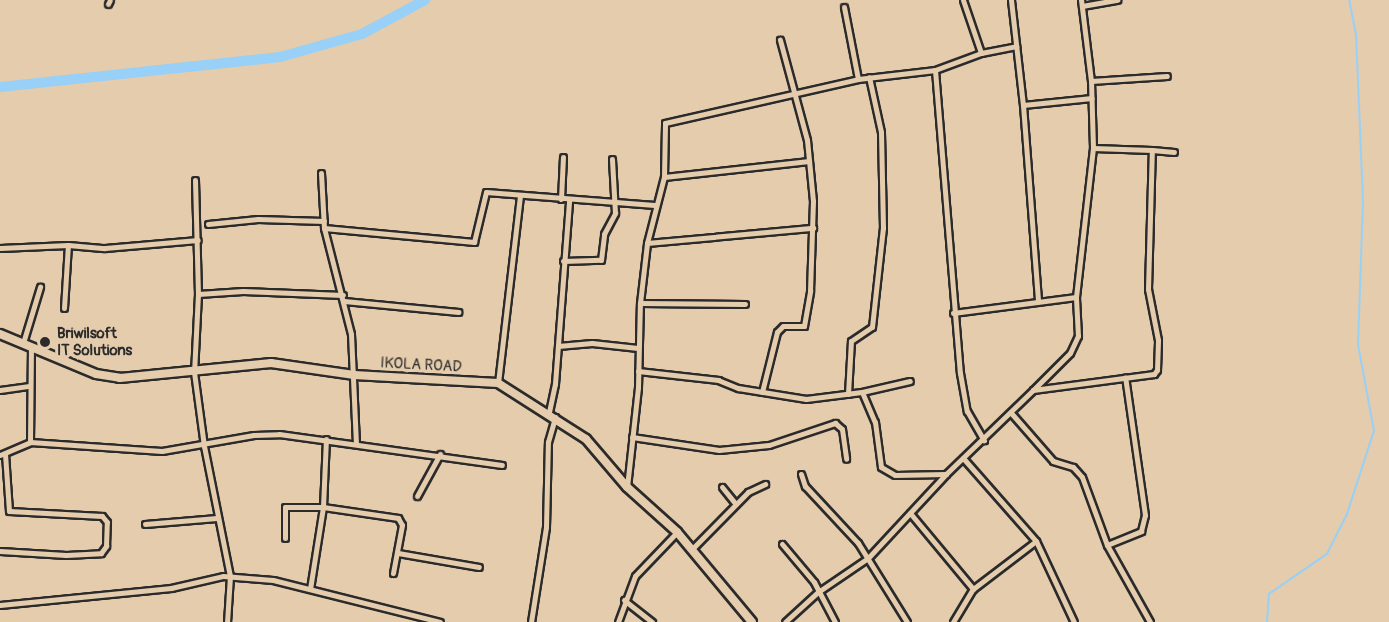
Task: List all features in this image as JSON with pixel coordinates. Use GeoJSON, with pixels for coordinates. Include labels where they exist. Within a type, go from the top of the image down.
{"type":"FeatureCollection","features":[{"type":"Feature","properties":{"kind":"street"},"geometry":{"type":"LineString","coordinates":[[963,0],[981,53]]}},
{"type":"Feature","properties":{"kind":"street"},"geometry":{"type":"LineString","coordinates":[[1011,0],[1023,105],[1038,301]]}},
{"type":"Feature","properties":{"kind":"street"},"geometry":{"type":"LineString","coordinates":[[785,622],[818,592],[868,558],[946,474],[1012,414],[1074,346],[1080,314],[1076,297],[1093,148],[1091,81],[1082,3],[1117,0]]}},
{"type":"Feature","properties":{"kind":"street"},"geometry":{"type":"LineString","coordinates":[[844,7],[858,79]]}},
{"type":"Feature","properties":{"kind":"street"},"geometry":{"type":"LineString","coordinates":[[762,392],[777,332],[783,327],[804,326],[807,320],[813,228],[809,161],[780,40]]}},
{"type":"Feature","properties":{"kind":"street"},"geometry":{"type":"LineString","coordinates":[[627,486],[638,371],[640,303],[647,243],[664,177],[663,127],[667,121],[794,95],[858,79],[935,70],[981,53],[1016,46]]}},
{"type":"Feature","properties":{"kind":"street"},"geometry":{"type":"LineString","coordinates":[[935,70],[953,313],[967,411],[984,440]]}},
{"type":"Feature","properties":{"kind":"street"},"geometry":{"type":"LineString","coordinates":[[1091,81],[1167,76]]}},
{"type":"Feature","properties":{"kind":"street"},"geometry":{"type":"LineString","coordinates":[[848,394],[851,341],[872,327],[883,228],[881,132],[869,77]]}},
{"type":"Feature","properties":{"kind":"street"},"geometry":{"type":"LineString","coordinates":[[1023,105],[1092,98]]}},
{"type":"Feature","properties":{"kind":"street"},"geometry":{"type":"LineString","coordinates":[[1093,148],[1174,152]]}},
{"type":"Feature","properties":{"kind":"street"},"geometry":{"type":"LineString","coordinates":[[1033,390],[1154,374],[1158,366],[1148,289],[1152,150]]}},
{"type":"Feature","properties":{"kind":"street"},"geometry":{"type":"LineString","coordinates":[[561,199],[563,157]]}},
{"type":"Feature","properties":{"kind":"street"},"geometry":{"type":"LineString","coordinates":[[563,261],[601,260],[604,234],[615,213],[612,159]]}},
{"type":"Feature","properties":{"kind":"street"},"geometry":{"type":"LineString","coordinates":[[664,177],[809,161]]}},
{"type":"Feature","properties":{"kind":"street"},"geometry":{"type":"LineString","coordinates":[[321,173],[324,228],[343,298],[354,375],[356,444]]}},
{"type":"Feature","properties":{"kind":"street"},"geometry":{"type":"LineString","coordinates":[[195,180],[198,294],[194,372],[204,446],[230,576],[227,622]]}},
{"type":"Feature","properties":{"kind":"street"},"geometry":{"type":"LineString","coordinates":[[324,228],[474,242],[478,239],[484,193],[655,205]]}},
{"type":"Feature","properties":{"kind":"street"},"geometry":{"type":"LineString","coordinates":[[498,383],[520,196]]}},
{"type":"Feature","properties":{"kind":"street"},"geometry":{"type":"LineString","coordinates":[[531,622],[546,527],[548,442],[569,200]]}},
{"type":"Feature","properties":{"kind":"street"},"geometry":{"type":"LineString","coordinates":[[208,224],[258,219],[324,221]]}},
{"type":"Feature","properties":{"kind":"street"},"geometry":{"type":"LineString","coordinates":[[647,243],[813,228]]}},
{"type":"Feature","properties":{"kind":"street"},"geometry":{"type":"LineString","coordinates":[[0,248],[68,244],[105,248],[198,240]]}},
{"type":"Feature","properties":{"kind":"street"},"geometry":{"type":"LineString","coordinates":[[64,308],[68,244]]}},
{"type":"Feature","properties":{"kind":"street"},"geometry":{"type":"LineString","coordinates":[[30,442],[27,345],[40,287]]}},
{"type":"Feature","properties":{"kind":"street"},"geometry":{"type":"LineString","coordinates":[[198,294],[243,291],[343,298],[458,312]]}},
{"type":"Feature","properties":{"kind":"street"},"geometry":{"type":"LineString","coordinates":[[953,313],[1076,297]]}},
{"type":"Feature","properties":{"kind":"street"},"geometry":{"type":"LineString","coordinates":[[640,303],[745,304]]}},
{"type":"Feature","properties":{"kind":"street","name":"IKOLA ROAD"},"geometry":{"type":"LineString","coordinates":[[0,334],[96,374],[120,378],[271,363],[354,375],[498,383],[552,414],[586,439],[627,486],[677,532],[752,622]]}},
{"type":"Feature","properties":{"kind":"street"},"geometry":{"type":"LineString","coordinates":[[558,345],[592,343],[638,348]]}},
{"type":"Feature","properties":{"kind":"street"},"geometry":{"type":"LineString","coordinates":[[638,371],[718,380],[762,392],[807,399],[862,392],[910,381]]}},
{"type":"Feature","properties":{"kind":"street"},"geometry":{"type":"LineString","coordinates":[[1107,545],[1141,531],[1145,515],[1125,377]]}},
{"type":"Feature","properties":{"kind":"street"},"geometry":{"type":"LineString","coordinates":[[0,390],[28,386]]}},
{"type":"Feature","properties":{"kind":"street"},"geometry":{"type":"LineString","coordinates":[[862,392],[875,422],[880,467],[895,476],[946,474]]}},
{"type":"Feature","properties":{"kind":"street"},"geometry":{"type":"LineString","coordinates":[[1012,414],[1053,461],[1078,472],[1107,545],[1150,622]]}},
{"type":"Feature","properties":{"kind":"street"},"geometry":{"type":"LineString","coordinates":[[632,437],[719,450],[769,445],[835,423],[842,429],[846,459]]}},
{"type":"Feature","properties":{"kind":"street"},"geometry":{"type":"LineString","coordinates":[[0,550],[66,555],[101,553],[106,546],[107,522],[102,516],[9,511],[3,454],[30,442],[162,451],[204,446],[254,435],[326,439],[440,454],[502,465]]}},
{"type":"Feature","properties":{"kind":"street"},"geometry":{"type":"LineString","coordinates":[[310,589],[323,507],[326,439]]}},
{"type":"Feature","properties":{"kind":"street"},"geometry":{"type":"LineString","coordinates":[[417,496],[440,454]]}},
{"type":"Feature","properties":{"kind":"street"},"geometry":{"type":"LineString","coordinates":[[963,458],[1036,541],[1074,622]]}},
{"type":"Feature","properties":{"kind":"street"},"geometry":{"type":"LineString","coordinates":[[801,474],[806,486],[831,510],[868,558],[907,622]]}},
{"type":"Feature","properties":{"kind":"street"},"geometry":{"type":"LineString","coordinates":[[692,549],[748,492],[765,484]]}},
{"type":"Feature","properties":{"kind":"street"},"geometry":{"type":"LineString","coordinates":[[722,487],[736,504]]}},
{"type":"Feature","properties":{"kind":"street"},"geometry":{"type":"LineString","coordinates":[[285,538],[284,508],[323,507],[403,520],[393,573]]}},
{"type":"Feature","properties":{"kind":"street"},"geometry":{"type":"LineString","coordinates":[[910,513],[973,589]]}},
{"type":"Feature","properties":{"kind":"street"},"geometry":{"type":"LineString","coordinates":[[145,524],[217,518]]}},
{"type":"Feature","properties":{"kind":"street"},"geometry":{"type":"LineString","coordinates":[[618,622],[624,600],[642,566],[677,532]]}},
{"type":"Feature","properties":{"kind":"street"},"geometry":{"type":"LineString","coordinates":[[953,622],[972,597],[973,589],[1036,541]]}},
{"type":"Feature","properties":{"kind":"street"},"geometry":{"type":"LineString","coordinates":[[782,544],[807,573],[835,622]]}},
{"type":"Feature","properties":{"kind":"street"},"geometry":{"type":"LineString","coordinates":[[398,553],[479,567]]}},
{"type":"Feature","properties":{"kind":"street"},"geometry":{"type":"LineString","coordinates":[[0,605],[171,588],[199,579],[230,576],[310,589],[440,622]]}},
{"type":"Feature","properties":{"kind":"street"},"geometry":{"type":"LineString","coordinates":[[624,600],[652,622]]}},
{"type":"Feature","properties":{"kind":"waterway"},"geometry":{"type":"LineString","coordinates":[[0,87],[280,57],[362,34],[425,0]]}},
{"type":"Feature","properties":{"kind":"waterway"},"geometry":{"type":"LineString","coordinates":[[1267,622],[1269,594],[1327,554],[1347,514],[1374,431],[1358,345],[1363,201],[1356,35],[1349,0]]}},
{"type":"Feature","properties":{"kind":"place","name":"Briwilsoft IT Solutions"},"geometry":{"type":"Point","coordinates":[45,342]}}]}
